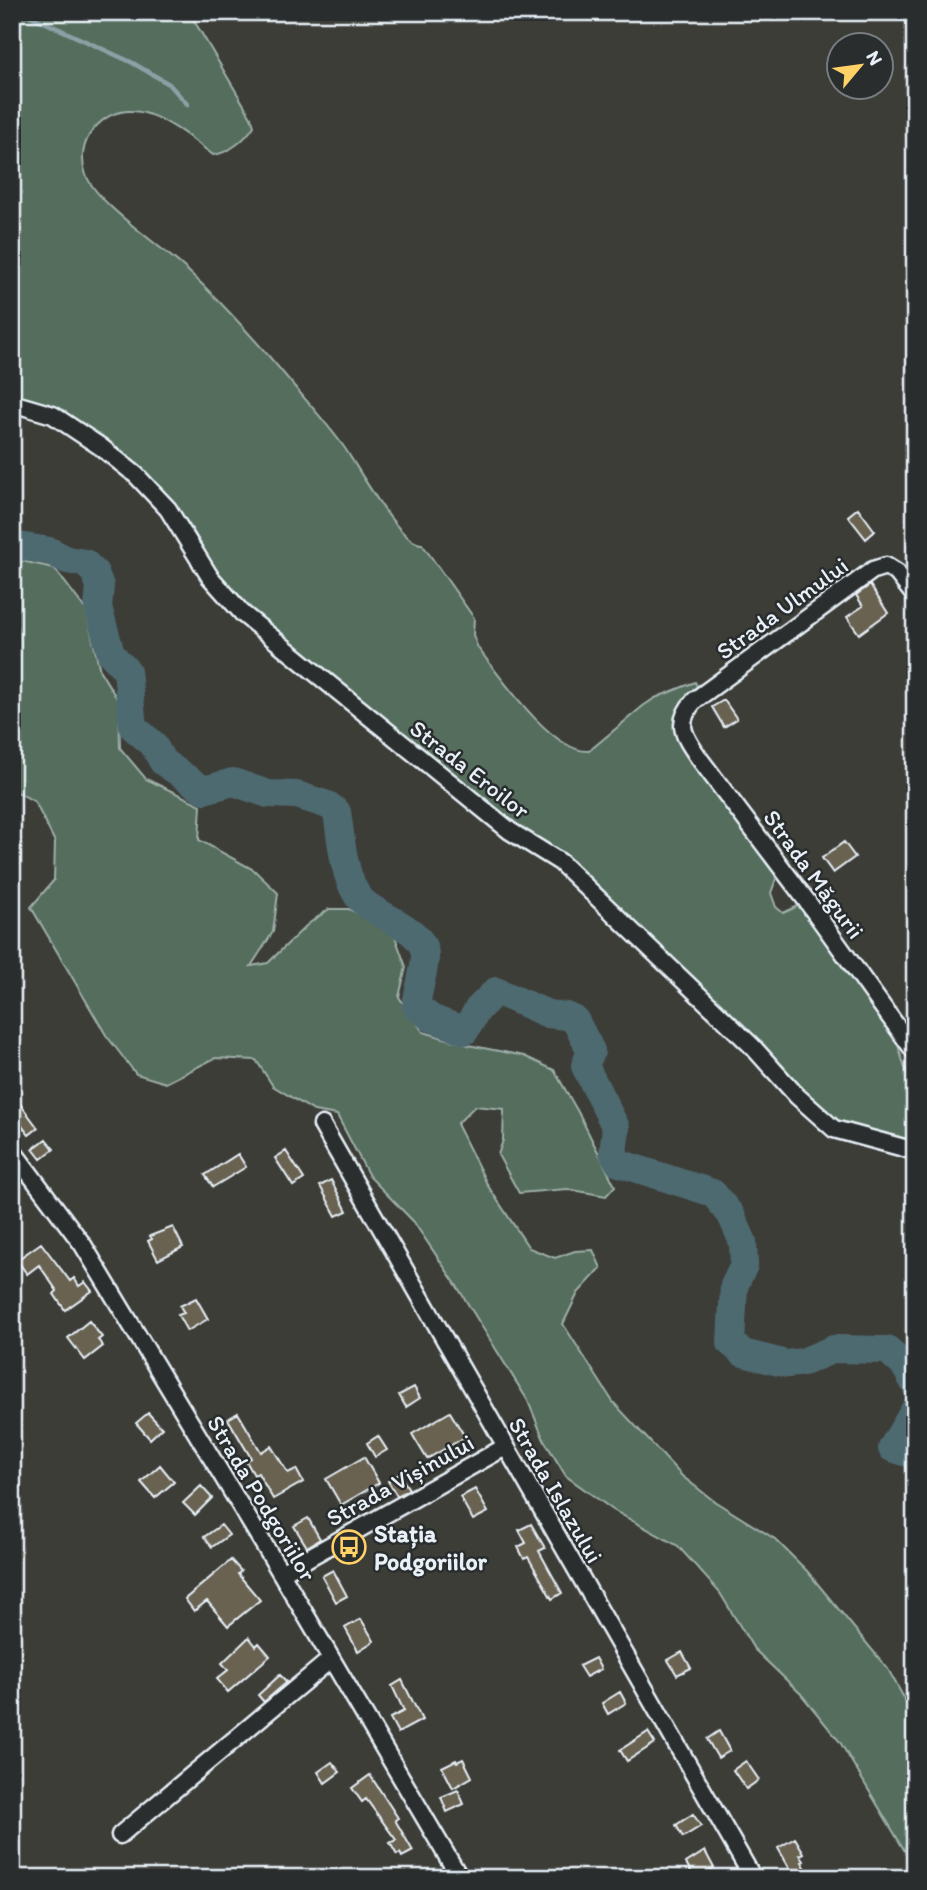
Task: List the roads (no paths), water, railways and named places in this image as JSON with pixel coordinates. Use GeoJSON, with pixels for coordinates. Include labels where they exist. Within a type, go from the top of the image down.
{"type":"FeatureCollection","features":[{"type":"Feature","properties":{"kind":"street","name":"Strada Eroilor"},"geometry":{"type":"LineString","coordinates":[[12,403],[54,415],[136,475],[168,509],[210,577],[243,614],[510,831],[560,862],[753,1047],[797,1096],[834,1129],[915,1151]]}},
{"type":"Feature","properties":{"kind":"street","name":"Strada Ulmului"},"geometry":{"type":"LineString","coordinates":[[683,722],[687,709],[695,700],[873,570],[886,566],[897,573],[915,596]]}},
{"type":"Feature","properties":{"kind":"street","name":"Strada Măgurii"},"geometry":{"type":"LineString","coordinates":[[683,722],[685,737],[699,758],[806,900],[915,1052]]}},
{"type":"Feature","properties":{"kind":"street","name":"Strada Islazului"},"geometry":{"type":"LineString","coordinates":[[322,1125],[753,1878]]}},
{"type":"Feature","properties":{"kind":"street","name":"Strada Podgoriilor"},"geometry":{"type":"LineString","coordinates":[[12,1150],[83,1245],[281,1573],[460,1878]]}},
{"type":"Feature","properties":{"kind":"street","name":"Strada Vișinului"},"geometry":{"type":"LineString","coordinates":[[281,1573],[505,1447]]}},
{"type":"Feature","properties":{"kind":"street"},"geometry":{"type":"LineString","coordinates":[[120,1835],[331,1659]]}},
{"type":"Feature","properties":{"kind":"waterway"},"geometry":{"type":"LineString","coordinates":[[22,12],[131,62],[169,84],[188,105]]}},
{"type":"Feature","properties":{"kind":"waterway"},"geometry":{"type":"LineString","coordinates":[[12,545],[50,551],[67,560],[85,563],[95,573],[100,586],[98,607],[111,654],[127,671],[133,727],[153,744],[163,762],[204,790],[233,782],[268,794],[297,795],[328,805],[337,812],[346,866],[357,895],[374,910],[408,930],[423,947],[425,958],[416,1006],[431,1018],[465,1031],[478,1009],[496,991],[548,1014],[575,1020],[591,1051],[585,1066],[616,1128],[613,1153],[619,1163],[713,1193],[731,1215],[743,1242],[744,1265],[734,1286],[731,1343],[743,1353],[787,1364],[803,1362],[834,1349],[887,1350],[904,1365],[915,1384]]}},
{"type":"Feature","properties":{"kind":"waterway"},"geometry":{"type":"LineString","coordinates":[[915,1409],[892,1448],[915,1455]]}},
{"type":"Feature","properties":{"kind":"place","name":"Stația Podgoriilor"},"geometry":{"type":"Point","coordinates":[349,1547]}}]}
